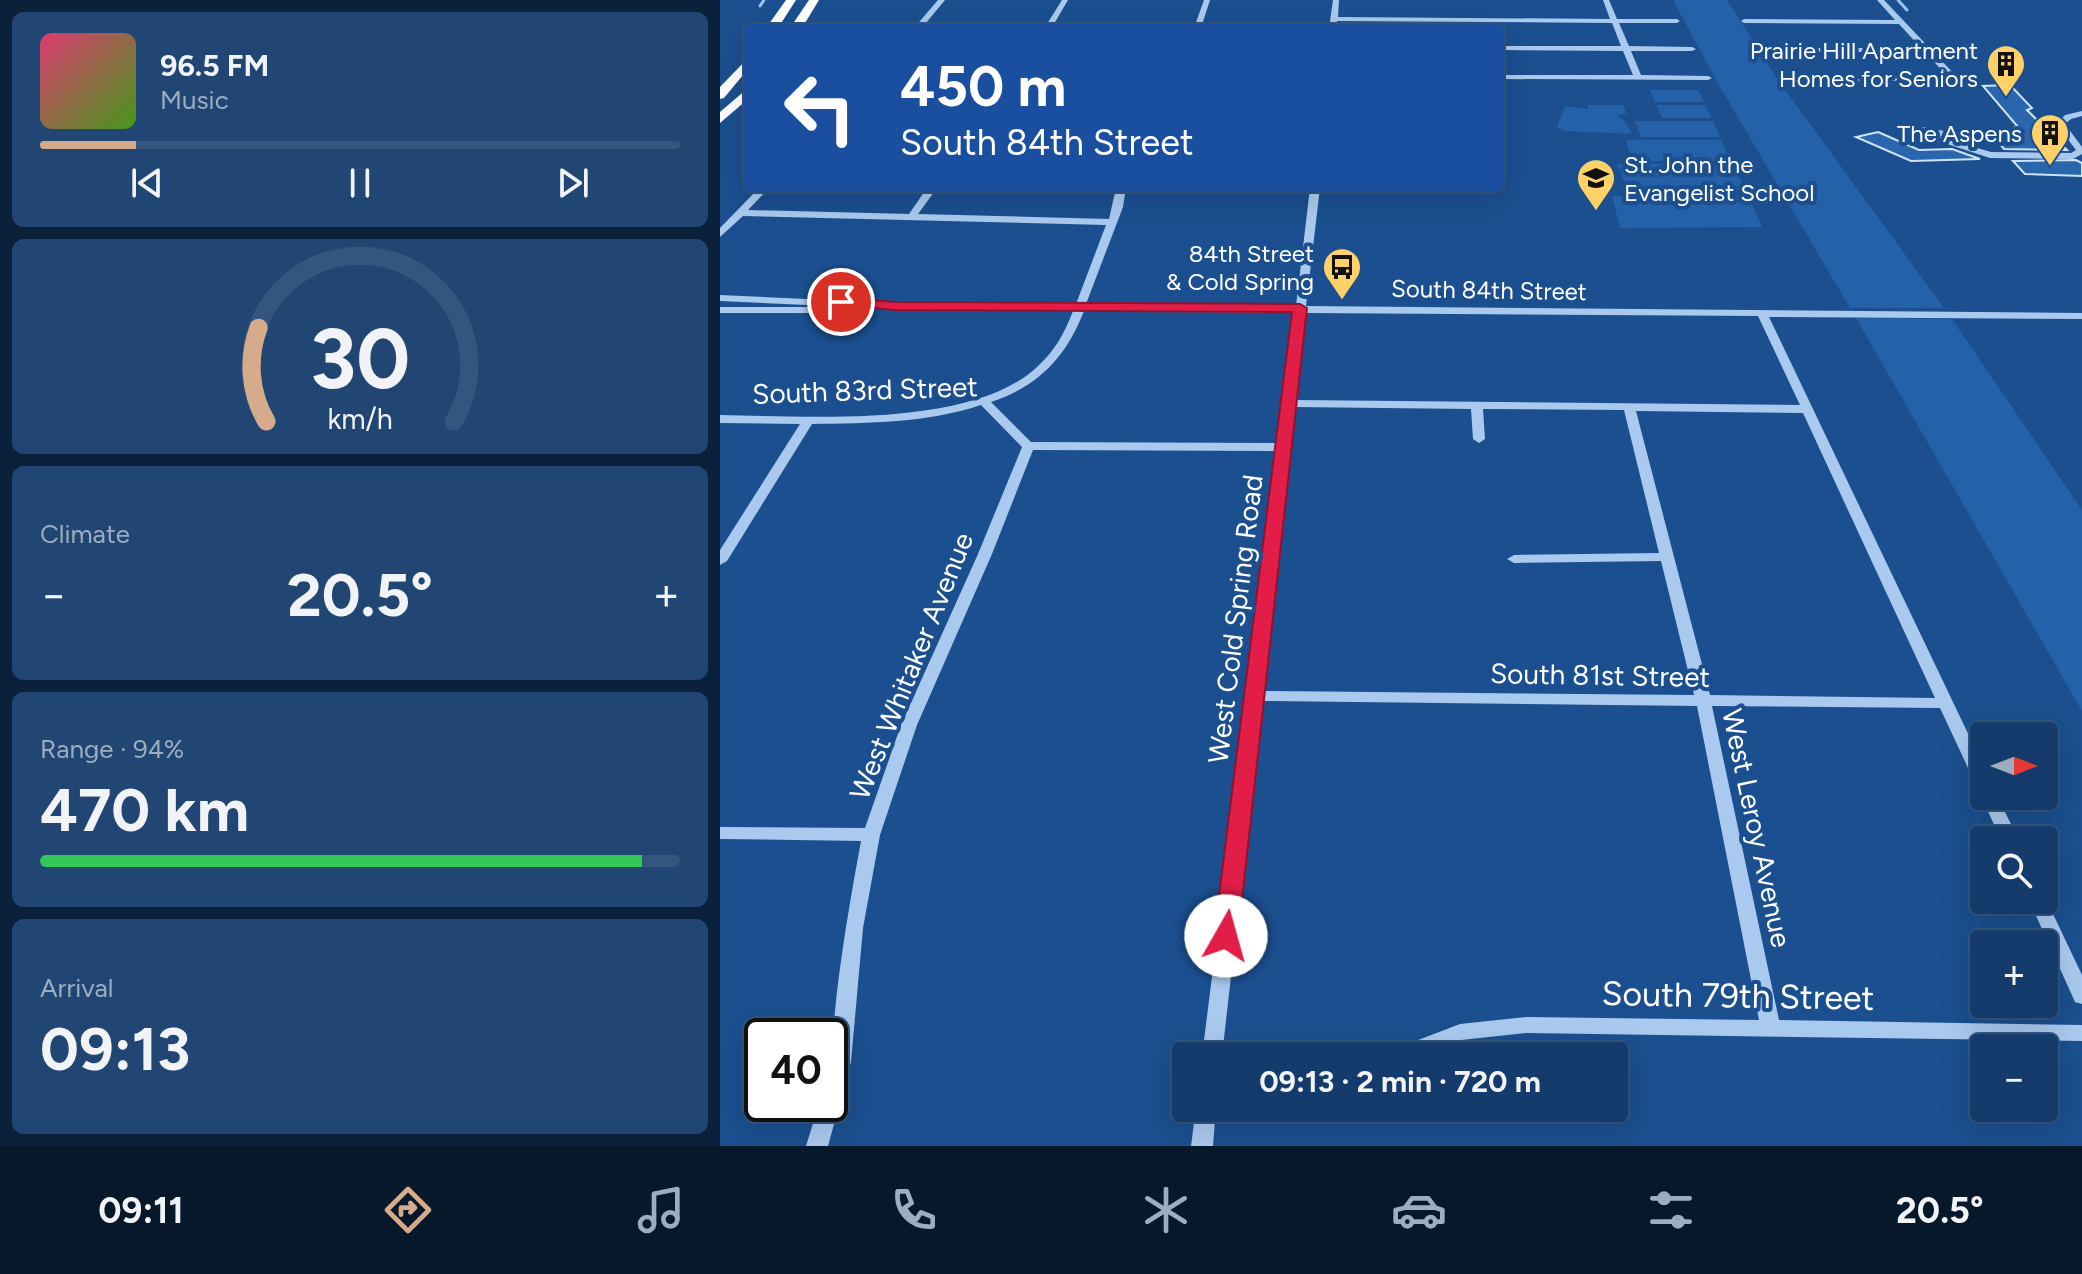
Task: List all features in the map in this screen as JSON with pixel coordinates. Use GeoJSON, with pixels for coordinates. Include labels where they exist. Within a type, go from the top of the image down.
{"type":"FeatureCollection","features":[{"type":"Feature","properties":{"kind":"highway"},"geometry":{"type":"LineString","coordinates":[[775,24],[791,0]]}},
{"type":"Feature","properties":{"kind":"highway"},"geometry":{"type":"LineString","coordinates":[[799,24],[814,0]]}},
{"type":"Feature","properties":{"kind":"highway"},"geometry":{"type":"LineString","coordinates":[[720,95],[744,67]]}},
{"type":"Feature","properties":{"kind":"highway"},"geometry":{"type":"LineString","coordinates":[[720,87],[733,81]]}},
{"type":"Feature","properties":{"kind":"highway"},"geometry":{"type":"LineString","coordinates":[[720,119],[744,96]]}},
{"type":"Feature","properties":{"kind":"highway"},"geometry":{"type":"LineString","coordinates":[[720,131],[744,108]]}},
{"type":"Feature","properties":{"kind":"street"},"geometry":{"type":"LineString","coordinates":[[922,24],[942,0]]}},
{"type":"Feature","properties":{"kind":"street"},"geometry":{"type":"LineString","coordinates":[[1050,24],[1065,0]]}},
{"type":"Feature","properties":{"kind":"street"},"geometry":{"type":"LineString","coordinates":[[1199,24],[1207,0]]}},
{"type":"Feature","properties":{"kind":"street"},"geometry":{"type":"LineString","coordinates":[[1336,0],[1333,24],[1677,21]]}},
{"type":"Feature","properties":{"kind":"street"},"geometry":{"type":"LineString","coordinates":[[1606,0],[1638,78]]}},
{"type":"Feature","properties":{"kind":"street"},"geometry":{"type":"LineString","coordinates":[[1781,78],[1954,79],[1880,0]]}},
{"type":"Feature","properties":{"kind":"street"},"geometry":{"type":"LineString","coordinates":[[1744,21],[1900,22]]}},
{"type":"Feature","properties":{"kind":"street"},"geometry":{"type":"LineString","coordinates":[[1504,48],[1692,49]]}},
{"type":"Feature","properties":{"kind":"street"},"geometry":{"type":"LineString","coordinates":[[1760,50],[1927,50]]}},
{"type":"Feature","properties":{"kind":"street"},"geometry":{"type":"LineString","coordinates":[[1504,77],[1708,78]]}},
{"type":"Feature","properties":{"kind":"street"},"geometry":{"type":"LineString","coordinates":[[1944,141],[1990,155],[2073,156],[2081,151],[2060,124],[2068,117],[2082,113]]}},
{"type":"Feature","properties":{"kind":"street"},"geometry":{"type":"LineString","coordinates":[[720,234],[760,192]]}},
{"type":"Feature","properties":{"kind":"street"},"geometry":{"type":"LineString","coordinates":[[912,217],[929,192]]}},
{"type":"Feature","properties":{"kind":"street"},"geometry":{"type":"LineString","coordinates":[[986,403],[1031,379],[1057,358],[1080,307],[1118,207],[1120,192]]}},
{"type":"Feature","properties":{"kind":"street","name":"West Cold Spring Road"},"geometry":{"type":"LineString","coordinates":[[1214,1042],[1314,192]]}},
{"type":"Feature","properties":{"kind":"street"},"geometry":{"type":"LineString","coordinates":[[739,213],[1112,222]]}},
{"type":"Feature","properties":{"kind":"street","name":"South 84th Street"},"geometry":{"type":"LineString","coordinates":[[720,298],[896,306],[2082,316]]}},
{"type":"Feature","properties":{"kind":"street","name":"South 84th Street"},"geometry":{"type":"LineString","coordinates":[[720,310],[805,311],[896,306]]}},
{"type":"Feature","properties":{"kind":"street"},"geometry":{"type":"LineString","coordinates":[[1762,313],[1970,755]]}},
{"type":"Feature","properties":{"kind":"street","name":"South 83rd Street"},"geometry":{"type":"LineString","coordinates":[[720,419],[904,417],[986,403],[1028,446]]}},
{"type":"Feature","properties":{"kind":"street"},"geometry":{"type":"LineString","coordinates":[[1289,403],[1806,409]]}},
{"type":"Feature","properties":{"kind":"street"},"geometry":{"type":"LineString","coordinates":[[1477,405],[1479,439]]}},
{"type":"Feature","properties":{"kind":"street","name":"West Leroy Avenue"},"geometry":{"type":"LineString","coordinates":[[1629,407],[1704,703],[1771,1028]]}},
{"type":"Feature","properties":{"kind":"street"},"geometry":{"type":"LineString","coordinates":[[720,561],[809,419]]}},
{"type":"Feature","properties":{"kind":"street"},"geometry":{"type":"LineString","coordinates":[[1028,446],[1284,447]]}},
{"type":"Feature","properties":{"kind":"street","name":"West Whitaker Avenue"},"geometry":{"type":"LineString","coordinates":[[817,1146],[841,1062],[854,928],[871,835],[909,725],[985,554],[1028,446]]}},
{"type":"Feature","properties":{"kind":"street"},"geometry":{"type":"LineString","coordinates":[[1514,559],[1668,557]]}},
{"type":"Feature","properties":{"kind":"street","name":"South 81st Street"},"geometry":{"type":"LineString","coordinates":[[1253,696],[1704,703],[1946,703]]}},
{"type":"Feature","properties":{"kind":"street"},"geometry":{"type":"LineString","coordinates":[[720,833],[871,835]]}},
{"type":"Feature","properties":{"kind":"street"},"geometry":{"type":"LineString","coordinates":[[2044,914],[2082,996]]}},
{"type":"Feature","properties":{"kind":"street","name":"South 79th Street"},"geometry":{"type":"LineString","coordinates":[[1435,1042],[1460,1032],[1526,1025],[2082,1033]]}},
{"type":"Feature","properties":{"kind":"street"},"geometry":{"type":"LineString","coordinates":[[1202,1146],[1205,1122]]}},
{"type":"Feature","properties":{"kind":"shaded area"},"geometry":{"type":"Polygon","coordinates":[[[1673,0],[1727,0],[1778,80],[1944,308],[1850,308],[1716,80],[1673,0]]]}},
{"type":"Feature","properties":{"kind":"shaded area"},"geometry":{"type":"Polygon","coordinates":[[[1650,90],[1698,90],[1704,102],[1655,102],[1650,90]]]}},
{"type":"Feature","properties":{"kind":"shaded area"},"geometry":{"type":"Polygon","coordinates":[[[1588,105],[1624,105],[1626,114],[1617,115],[1626,122],[1632,134],[1565,131],[1557,127],[1565,106],[1588,109],[1588,105]]]}},
{"type":"Feature","properties":{"kind":"shaded area"},"geometry":{"type":"Polygon","coordinates":[[[1656,105],[1706,105],[1711,118],[1662,118],[1656,105]]]}},
{"type":"Feature","properties":{"kind":"shaded area"},"geometry":{"type":"Polygon","coordinates":[[[1635,121],[1713,121],[1720,137],[1641,137],[1635,121]]]}},
{"type":"Feature","properties":{"kind":"shaded area"},"geometry":{"type":"Polygon","coordinates":[[[1626,140],[1721,140],[1731,161],[1632,161],[1626,140]]]}},
{"type":"Feature","properties":{"kind":"shaded area"},"geometry":{"type":"Polygon","coordinates":[[[1618,164],[1734,164],[1745,190],[1627,190],[1618,164]]]}},
{"type":"Feature","properties":{"kind":"shaded area"},"geometry":{"type":"Polygon","coordinates":[[[1748,195],[1762,227],[1620,228],[1612,196],[1748,195]]]}},
{"type":"Feature","properties":{"kind":"shaded area"},"geometry":{"type":"Polygon","coordinates":[[[1856,318],[1952,319],[2082,510],[2082,711],[1856,318]]]}},
{"type":"Feature","properties":{"kind":"building"},"geometry":{"type":"Polygon","coordinates":[[[2010,85],[2032,108],[2027,110],[2067,150],[2004,149],[1991,133],[2020,134],[2015,127],[2018,127],[1983,86],[2010,85]]]}},
{"type":"Feature","properties":{"kind":"building"},"geometry":{"type":"Polygon","coordinates":[[[1878,132],[1919,150],[1952,149],[1980,159],[1911,161],[1856,137],[1878,132]]]}},
{"type":"Feature","properties":{"kind":"building","name":"The Aspens"},"geometry":{"type":"Polygon","coordinates":[[[2076,160],[2082,163],[2082,176],[2025,174],[2013,161],[2076,160]]]}},
{"type":"Feature","properties":{"kind":"waterway"},"geometry":{"type":"LineString","coordinates":[[760,6],[764,0]]}},
{"type":"Feature","properties":{"kind":"waterway"},"geometry":{"type":"LineString","coordinates":[[1898,0],[1907,10]]}},
{"type":"Feature","properties":{"kind":"place","name":"Prairie Hill Apartment Homes for Seniors"},"geometry":{"type":"Point","coordinates":[2006,98]}},
{"type":"Feature","properties":{"kind":"place","name":"The Aspens"},"geometry":{"type":"Point","coordinates":[2050,167]}},
{"type":"Feature","properties":{"kind":"place","name":"St. John the Evangelist School"},"geometry":{"type":"Point","coordinates":[1596,212]}},
{"type":"Feature","properties":{"kind":"place","name":"84th Street & Cold Spring"},"geometry":{"type":"Point","coordinates":[1342,301]}},
{"type":"Feature","properties":{"kind":"route"},"geometry":{"type":"LineString","coordinates":[[841,302],[896,306],[1300,308],[1226,936]]}}]}
